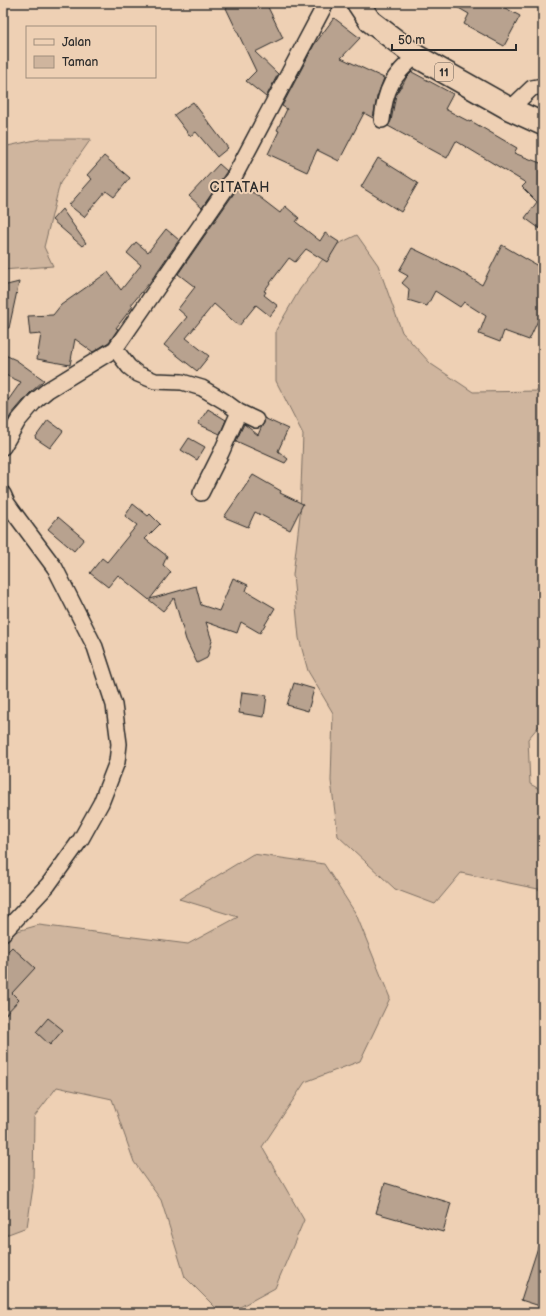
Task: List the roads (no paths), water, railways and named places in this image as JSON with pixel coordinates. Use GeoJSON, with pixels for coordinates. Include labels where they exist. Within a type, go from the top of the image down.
{"type":"FeatureCollection","features":[{"type":"Feature","properties":{"kind":"highway","name":"11"},"geometry":{"type":"LineString","coordinates":[[358,3],[370,21],[416,56],[510,109],[543,124]]}},
{"type":"Feature","properties":{"kind":"street"},"geometry":{"type":"LineString","coordinates":[[3,447],[18,421],[36,400],[48,390],[115,349],[234,177],[326,3]]}},
{"type":"Feature","properties":{"kind":"street"},"geometry":{"type":"LineString","coordinates":[[382,120],[384,103],[393,81],[401,69],[416,56]]}},
{"type":"Feature","properties":{"kind":"street"},"geometry":{"type":"LineString","coordinates":[[510,109],[532,88],[543,86]]}},
{"type":"Feature","properties":{"kind":"street"},"geometry":{"type":"LineString","coordinates":[[115,349],[129,367],[138,374],[155,381],[182,382],[202,388],[239,412],[256,420]]}},
{"type":"Feature","properties":{"kind":"street"},"geometry":{"type":"LineString","coordinates":[[201,493],[239,412]]}},
{"type":"Feature","properties":{"kind":"street"},"geometry":{"type":"LineString","coordinates":[[3,494],[7,503],[55,568],[95,647],[114,705],[119,744],[117,762],[101,803],[81,839],[48,885],[3,933]]}},
{"type":"Feature","properties":{"kind":"district","name":"CITATAH"},"geometry":{"type":"Point","coordinates":[240,187]}}]}
